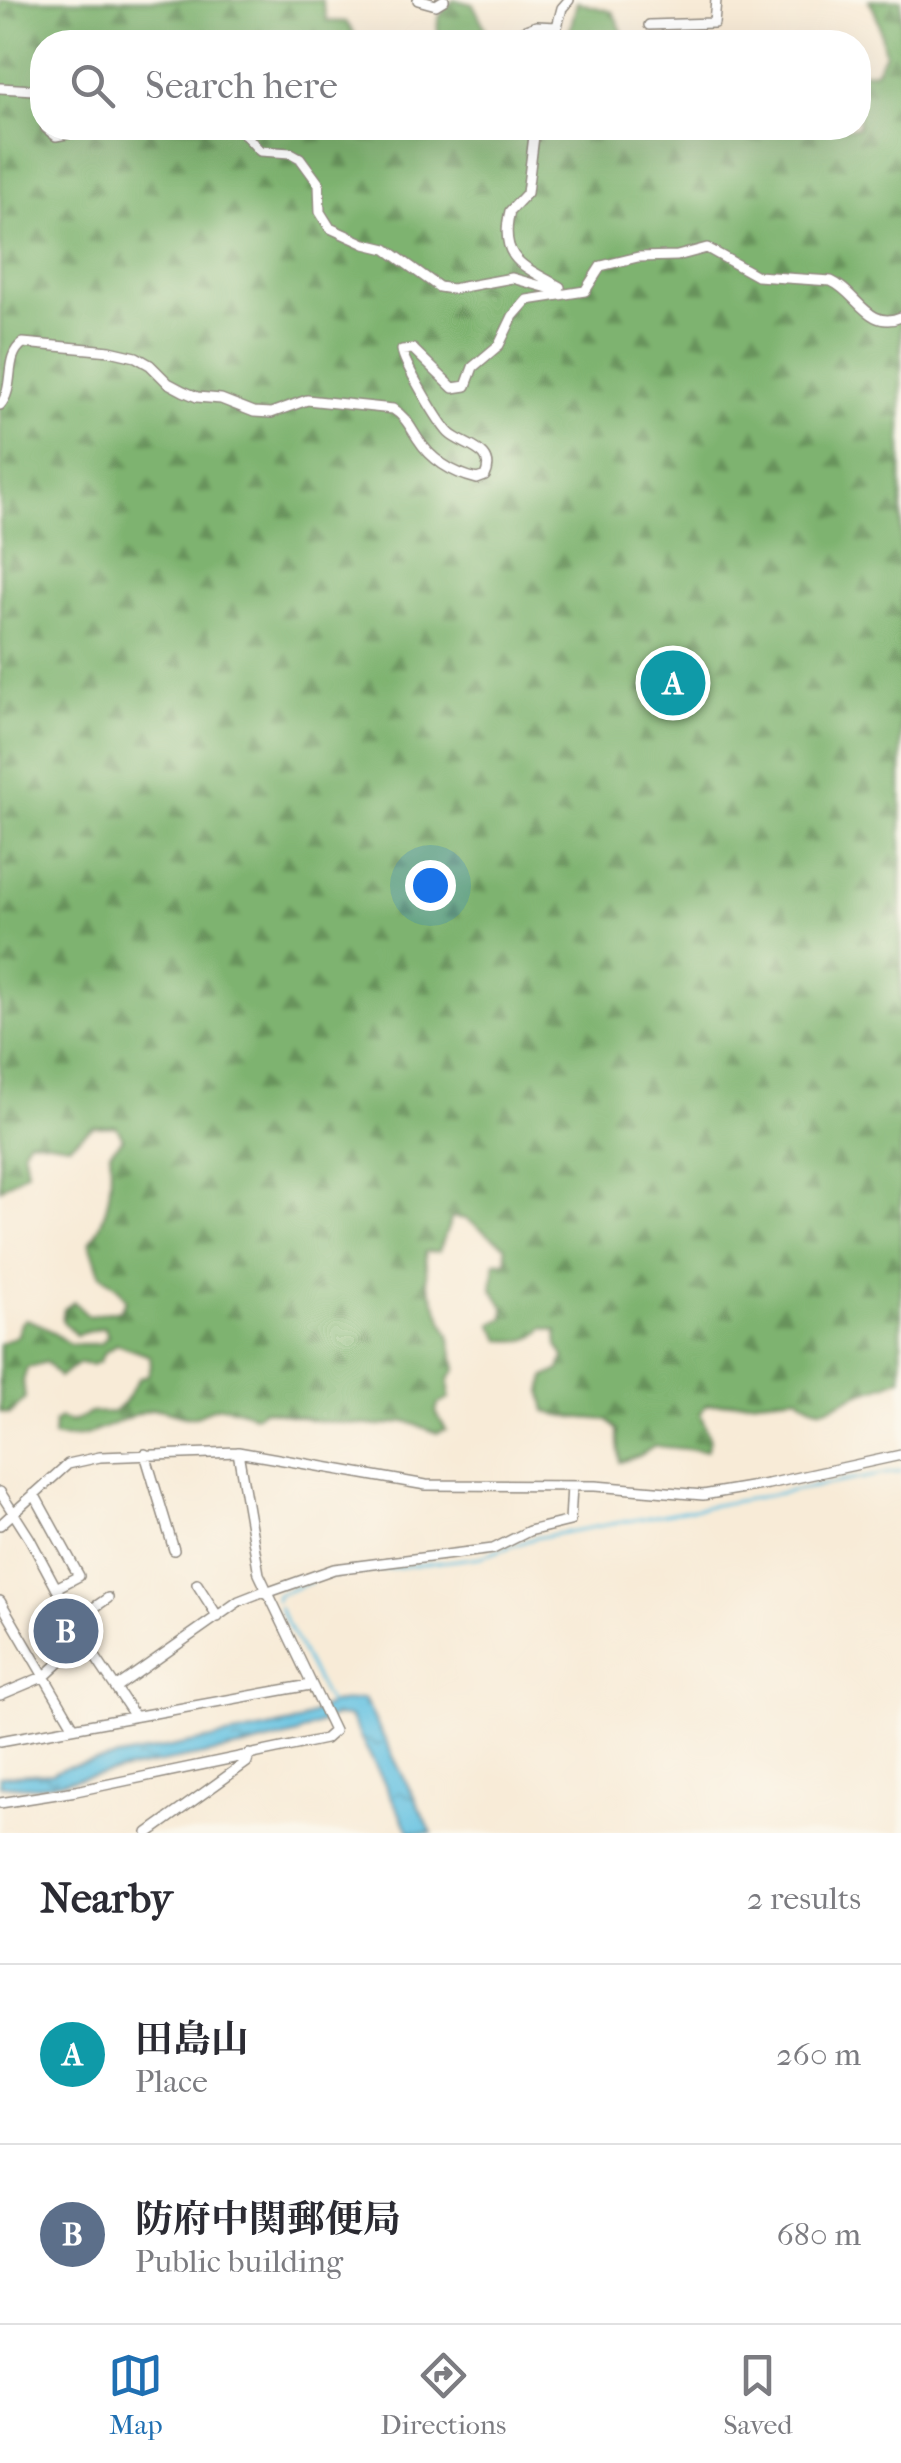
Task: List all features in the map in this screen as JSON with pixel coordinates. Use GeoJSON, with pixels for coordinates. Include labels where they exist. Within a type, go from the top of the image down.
{"type":"FeatureCollection","features":[{"type":"Feature","properties":{"kind":"street"},"geometry":{"type":"LineString","coordinates":[[418,0],[436,6],[444,0]]}},
{"type":"Feature","properties":{"kind":"street"},"geometry":{"type":"LineString","coordinates":[[556,30],[568,0]]}},
{"type":"Feature","properties":{"kind":"street"},"geometry":{"type":"LineString","coordinates":[[649,25],[714,24],[716,0]]}},
{"type":"Feature","properties":{"kind":"street"},"geometry":{"type":"LineString","coordinates":[[526,30],[536,26],[557,27]]}},
{"type":"Feature","properties":{"kind":"street"},"geometry":{"type":"LineString","coordinates":[[0,88],[30,90]]}},
{"type":"Feature","properties":{"kind":"street"},"geometry":{"type":"LineString","coordinates":[[250,140],[260,151],[291,153],[300,158],[319,184],[320,212],[330,228],[365,244],[386,248],[439,287],[452,289],[512,278],[566,294]]}},
{"type":"Feature","properties":{"kind":"street"},"geometry":{"type":"LineString","coordinates":[[534,140],[530,182],[527,193],[510,211],[506,244],[526,269],[558,285],[566,294]]}},
{"type":"Feature","properties":{"kind":"street"},"geometry":{"type":"LineString","coordinates":[[0,406],[6,398],[12,357],[22,342],[110,351],[150,365],[168,384],[196,397],[221,399],[254,412],[271,413],[307,400],[393,408],[405,416],[421,444],[439,463],[462,476],[477,479],[489,469],[487,459],[480,450],[446,430],[406,365],[402,350],[413,349],[453,388],[460,389],[466,386],[480,359],[499,344],[518,307],[538,296],[585,291],[596,271],[609,263],[638,256],[678,256],[707,248],[757,276],[831,281],[877,319],[886,322],[901,317]]}},
{"type":"Feature","properties":{"kind":"street"},"geometry":{"type":"LineString","coordinates":[[0,1803],[325,1739],[334,1731],[259,1574],[238,1452]]}},
{"type":"Feature","properties":{"kind":"street"},"geometry":{"type":"LineString","coordinates":[[0,1525],[68,1464],[100,1457],[238,1452],[426,1485],[572,1486],[702,1494],[901,1456]]}},
{"type":"Feature","properties":{"kind":"street"},"geometry":{"type":"LineString","coordinates":[[145,1454],[174,1550]]}},
{"type":"Feature","properties":{"kind":"street"},"geometry":{"type":"LineString","coordinates":[[117,1687],[240,1601],[262,1592],[334,1569],[493,1549],[530,1531],[570,1521],[572,1486]]}},
{"type":"Feature","properties":{"kind":"street"},"geometry":{"type":"LineString","coordinates":[[0,1492],[84,1640],[134,1716]]}},
{"type":"Feature","properties":{"kind":"street"},"geometry":{"type":"LineString","coordinates":[[34,1494],[78,1576],[56,1588]]}},
{"type":"Feature","properties":{"kind":"street"},"geometry":{"type":"LineString","coordinates":[[197,1584],[218,1617]]}},
{"type":"Feature","properties":{"kind":"street"},"geometry":{"type":"LineString","coordinates":[[76,1620],[108,1598]]}},
{"type":"Feature","properties":{"kind":"street"},"geometry":{"type":"LineString","coordinates":[[0,1602],[73,1726]]}},
{"type":"Feature","properties":{"kind":"street"},"geometry":{"type":"LineString","coordinates":[[0,1694],[45,1676],[84,1640]]}},
{"type":"Feature","properties":{"kind":"street"},"geometry":{"type":"LineString","coordinates":[[0,1741],[310,1684]]}},
{"type":"Feature","properties":{"kind":"street"},"geometry":{"type":"LineString","coordinates":[[148,1833],[248,1762],[249,1754]]}},
{"type":"Feature","properties":{"kind":"green space"},"geometry":{"type":"Polygon","coordinates":[[[0,0],[322,0],[327,21],[346,22],[352,30],[30,30],[30,140],[871,140],[871,72],[885,54],[869,0],[901,0],[901,1378],[824,1408],[808,1404],[798,1396],[706,1405],[700,1413],[710,1440],[706,1451],[655,1446],[620,1462],[617,1430],[608,1420],[559,1416],[546,1411],[542,1393],[545,1377],[560,1370],[564,1357],[557,1331],[544,1328],[530,1339],[501,1340],[492,1324],[504,1318],[504,1307],[492,1288],[495,1262],[507,1261],[505,1246],[466,1219],[452,1217],[439,1251],[425,1252],[427,1283],[449,1335],[456,1369],[449,1379],[449,1398],[438,1404],[436,1412],[446,1430],[437,1433],[406,1421],[380,1426],[320,1421],[264,1410],[254,1416],[221,1407],[189,1416],[150,1410],[90,1434],[53,1436],[54,1422],[60,1418],[71,1422],[90,1413],[114,1412],[139,1378],[148,1375],[151,1366],[150,1356],[117,1344],[99,1362],[79,1363],[59,1377],[46,1362],[27,1368],[23,1381],[25,1398],[10,1414],[0,1411],[0,1344],[18,1335],[21,1323],[26,1319],[42,1325],[69,1344],[100,1344],[108,1336],[104,1327],[76,1335],[62,1321],[64,1309],[74,1302],[88,1316],[120,1310],[126,1300],[100,1274],[90,1243],[108,1200],[110,1152],[123,1138],[116,1126],[93,1127],[69,1145],[29,1139],[23,1148],[27,1171],[0,1189],[0,0]]]}},
{"type":"Feature","properties":{"kind":"green space"},"geometry":{"type":"Polygon","coordinates":[[[454,0],[473,4],[486,30],[438,30],[444,10],[454,0]]]}},
{"type":"Feature","properties":{"kind":"green space"},"geometry":{"type":"Polygon","coordinates":[[[577,2],[613,12],[621,30],[570,30],[577,2]]]}},
{"type":"Feature","properties":{"kind":"water"},"geometry":{"type":"Polygon","coordinates":[[[364,1699],[432,1833],[410,1833],[350,1717],[335,1716],[298,1734],[256,1745],[34,1787],[0,1785],[0,1776],[52,1773],[66,1767],[264,1729],[297,1722],[332,1703],[364,1699]]]}},
{"type":"Feature","properties":{"kind":"waterway"},"geometry":{"type":"LineString","coordinates":[[328,1576],[481,1557],[535,1538],[901,1471]]}},
{"type":"Feature","properties":{"kind":"waterway"},"geometry":{"type":"LineString","coordinates":[[276,1600],[277,1595],[311,1582]]}},
{"type":"Feature","properties":{"kind":"waterway"},"geometry":{"type":"LineString","coordinates":[[279,1607],[329,1704]]}},
{"type":"Feature","properties":{"kind":"place","name":"田島山"},"geometry":{"type":"Point","coordinates":[673,683]}},
{"type":"Feature","properties":{"kind":"place","name":"防府中関郵便局"},"geometry":{"type":"Point","coordinates":[66,1631]}}]}
